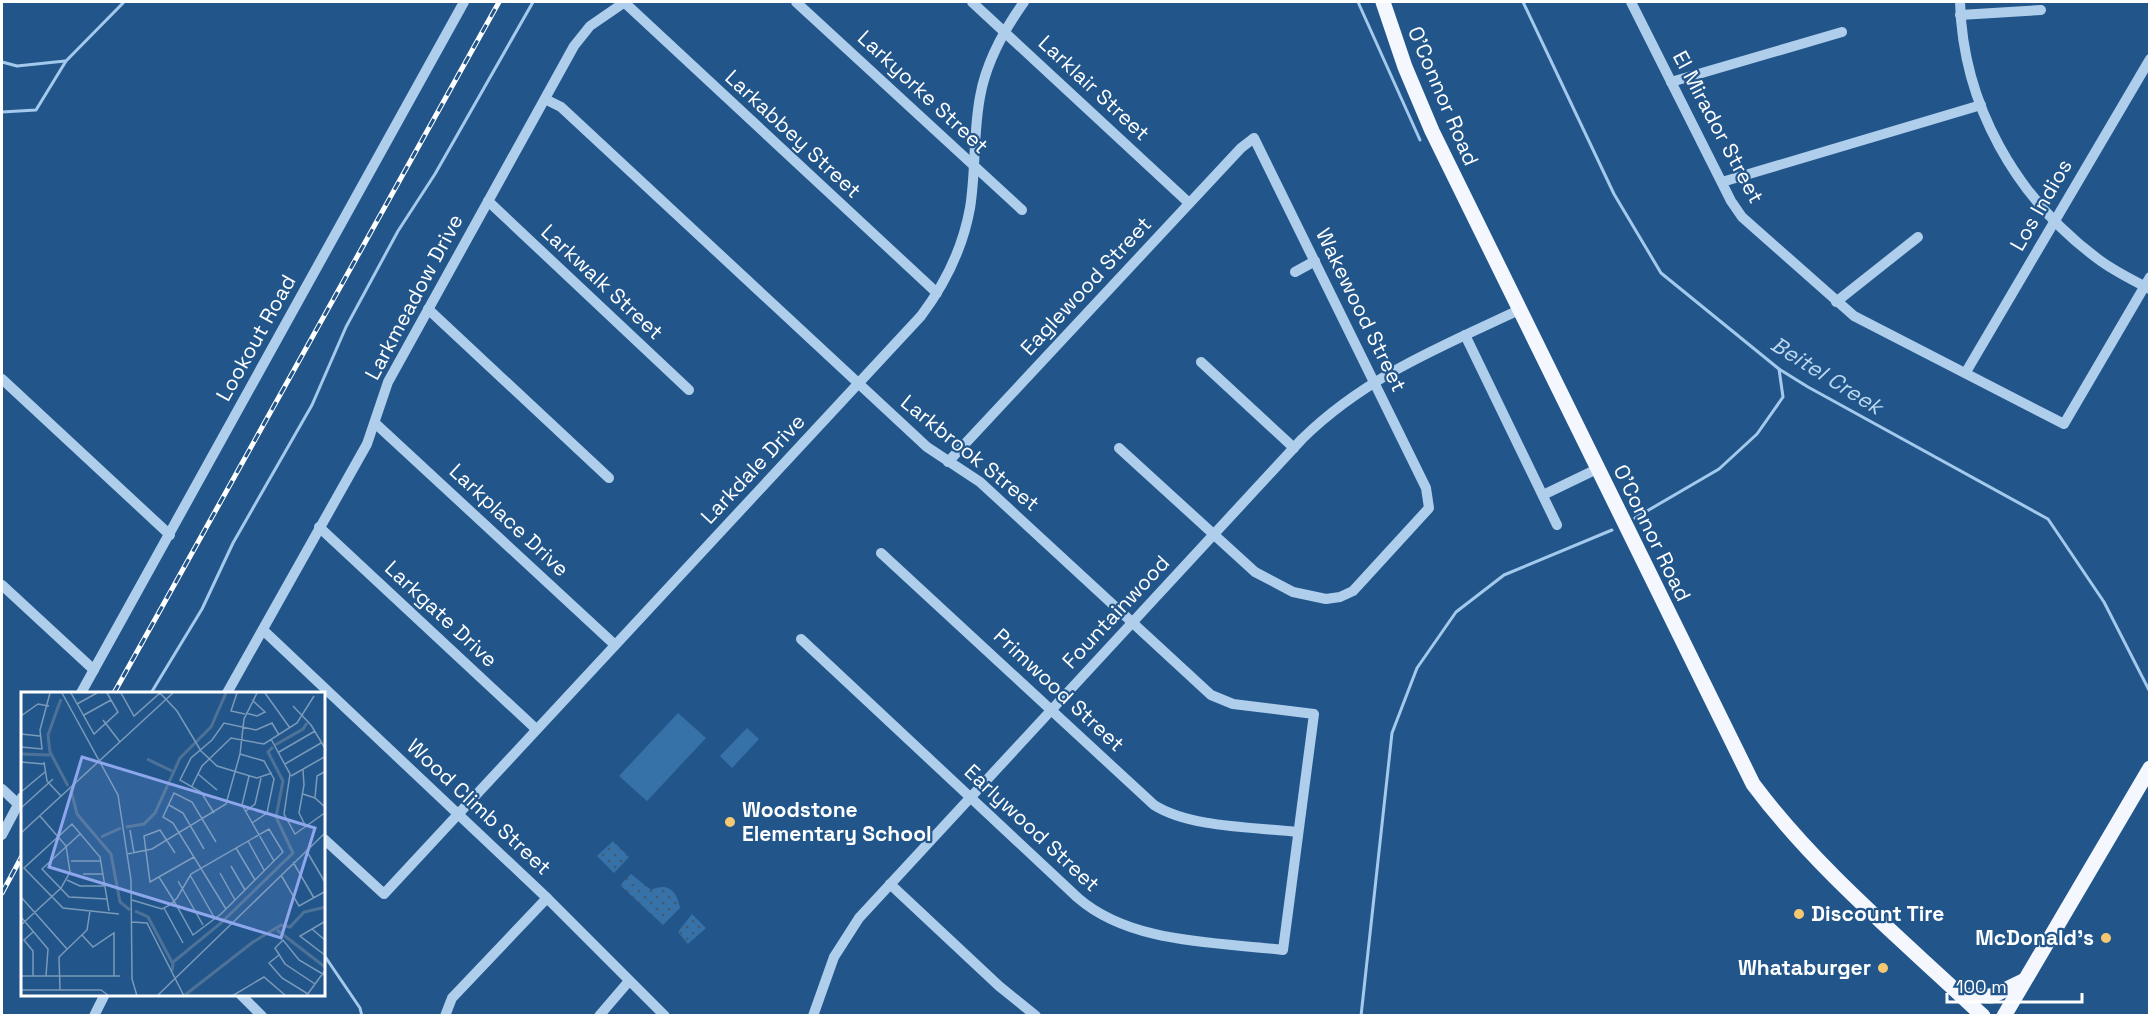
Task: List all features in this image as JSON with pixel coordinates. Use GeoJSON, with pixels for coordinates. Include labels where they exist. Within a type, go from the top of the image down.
{"type":"FeatureCollection","features":[{"type":"Feature","properties":{"kind":"main road","name":"O'Connor Road"},"geometry":{"type":"LineString","coordinates":[[1383,2],[1420,104],[1753,784],[1783,824],[1810,853],[1983,1016]]}},
{"type":"Feature","properties":{"kind":"main road"},"geometry":{"type":"LineString","coordinates":[[2004,1016],[2150,768]]}},
{"type":"Feature","properties":{"kind":"main road"},"geometry":{"type":"LineString","coordinates":[[1961,995],[1992,996],[2025,979]]}},
{"type":"Feature","properties":{"kind":"street","name":"Lookout Road"},"geometry":{"type":"LineString","coordinates":[[82,692],[464,2]]}},
{"type":"Feature","properties":{"kind":"street","name":"Larkmeadow Drive"},"geometry":{"type":"LineString","coordinates":[[228,692],[376,424],[388,382],[581,36],[624,2]]}},
{"type":"Feature","properties":{"kind":"street","name":"Larkabbey Street"},"geometry":{"type":"LineString","coordinates":[[624,2],[936,293]]}},
{"type":"Feature","properties":{"kind":"street","name":"Larkyorke Street"},"geometry":{"type":"LineString","coordinates":[[796,2],[1022,210]]}},
{"type":"Feature","properties":{"kind":"street","name":"Larklair Street"},"geometry":{"type":"LineString","coordinates":[[972,2],[1190,203]]}},
{"type":"Feature","properties":{"kind":"street","name":"Larkdale Drive"},"geometry":{"type":"LineString","coordinates":[[326,841],[384,894],[921,316],[952,264],[965,228],[970,207],[980,96],[987,70],[1005,32],[1024,2]]}},
{"type":"Feature","properties":{"kind":"street","name":"El Mirador Street"},"geometry":{"type":"LineString","coordinates":[[1631,2],[1742,217],[1836,302],[1866,323],[2064,424],[2148,284]]}},
{"type":"Feature","properties":{"kind":"street"},"geometry":{"type":"LineString","coordinates":[[1960,2],[1965,50],[1981,105],[2003,155],[2020,183],[2054,221],[2100,260],[2148,284]]}},
{"type":"Feature","properties":{"kind":"street"},"geometry":{"type":"LineString","coordinates":[[1960,15],[2041,10]]}},
{"type":"Feature","properties":{"kind":"street"},"geometry":{"type":"LineString","coordinates":[[1671,81],[1842,32]]}},
{"type":"Feature","properties":{"kind":"street","name":"Los Indios"},"geometry":{"type":"LineString","coordinates":[[1966,372],[2150,59]]}},
{"type":"Feature","properties":{"kind":"street","name":"Larkbrook Street"},"geometry":{"type":"LineString","coordinates":[[545,99],[561,107],[858,385],[927,447],[980,482],[1201,686],[1222,701],[1314,714],[1298,832]]}},
{"type":"Feature","properties":{"kind":"street"},"geometry":{"type":"LineString","coordinates":[[1722,182],[1981,105]]}},
{"type":"Feature","properties":{"kind":"street","name":"Eaglewood Street"},"geometry":{"type":"LineString","coordinates":[[948,462],[1241,148],[1254,138]]}},
{"type":"Feature","properties":{"kind":"street","name":"Wakewood Street"},"geometry":{"type":"LineString","coordinates":[[1213,536],[1255,572],[1280,587],[1307,596],[1326,599],[1340,597],[1353,591],[1425,514],[1429,501],[1426,488],[1254,138]]}},
{"type":"Feature","properties":{"kind":"street","name":"Larkwalk Street"},"geometry":{"type":"LineString","coordinates":[[488,201],[689,390]]}},
{"type":"Feature","properties":{"kind":"street"},"geometry":{"type":"LineString","coordinates":[[1836,302],[1918,237]]}},
{"type":"Feature","properties":{"kind":"street"},"geometry":{"type":"LineString","coordinates":[[1295,272],[1315,261]]}},
{"type":"Feature","properties":{"kind":"street"},"geometry":{"type":"LineString","coordinates":[[428,309],[609,478]]}},
{"type":"Feature","properties":{"kind":"street","name":"Fountainwood"},"geometry":{"type":"LineString","coordinates":[[813,1016],[823,982],[847,934],[890,884],[1327,415],[1374,381],[1519,310]]}},
{"type":"Feature","properties":{"kind":"street"},"geometry":{"type":"LineString","coordinates":[[1466,335],[1557,525]]}},
{"type":"Feature","properties":{"kind":"street"},"geometry":{"type":"LineString","coordinates":[[1202,362],[1294,448]]}},
{"type":"Feature","properties":{"kind":"street"},"geometry":{"type":"LineString","coordinates":[[2,379],[170,535]]}},
{"type":"Feature","properties":{"kind":"street","name":"Larkplace Drive"},"geometry":{"type":"LineString","coordinates":[[376,424],[615,645]]}},
{"type":"Feature","properties":{"kind":"street"},"geometry":{"type":"LineString","coordinates":[[1119,448],[1213,536]]}},
{"type":"Feature","properties":{"kind":"street"},"geometry":{"type":"LineString","coordinates":[[1543,495],[1597,469]]}},
{"type":"Feature","properties":{"kind":"street","name":"Larkgate Drive"},"geometry":{"type":"LineString","coordinates":[[319,527],[536,729]]}},
{"type":"Feature","properties":{"kind":"street","name":"Primwood Street"},"geometry":{"type":"LineString","coordinates":[[881,553],[1052,709],[1126,781],[1167,813],[1187,819],[1298,832]]}},
{"type":"Feature","properties":{"kind":"street"},"geometry":{"type":"LineString","coordinates":[[2,585],[94,670]]}},
{"type":"Feature","properties":{"kind":"street","name":"Wood Climb Street"},"geometry":{"type":"LineString","coordinates":[[263,630],[458,813],[665,1016]]}},
{"type":"Feature","properties":{"kind":"street","name":"Earlywood Street"},"geometry":{"type":"LineString","coordinates":[[801,639],[1078,898],[1106,919],[1143,933],[1283,950],[1298,832]]}},
{"type":"Feature","properties":{"kind":"street"},"geometry":{"type":"LineString","coordinates":[[2,789],[20,801],[2,835]]}},
{"type":"Feature","properties":{"kind":"street"},"geometry":{"type":"LineString","coordinates":[[890,884],[999,986],[1036,1016]]}},
{"type":"Feature","properties":{"kind":"street"},"geometry":{"type":"LineString","coordinates":[[445,1016],[452,998],[546,898]]}},
{"type":"Feature","properties":{"kind":"street"},"geometry":{"type":"LineString","coordinates":[[599,1016],[629,981]]}},
{"type":"Feature","properties":{"kind":"street"},"geometry":{"type":"LineString","coordinates":[[94,1016],[104,996]]}},
{"type":"Feature","properties":{"kind":"street"},"geometry":{"type":"LineString","coordinates":[[242,996],[262,1016]]}},
{"type":"Feature","properties":{"kind":"shaded area"},"geometry":{"type":"Polygon","coordinates":[[[678,713],[706,738],[647,801],[619,776],[678,713]]]}},
{"type":"Feature","properties":{"kind":"shaded area"},"geometry":{"type":"Polygon","coordinates":[[[747,728],[759,739],[732,768],[720,756],[747,728]]]}},
{"type":"Feature","properties":{"kind":"shaded area"},"geometry":{"type":"Polygon","coordinates":[[[613,841],[629,857],[614,873],[597,856],[613,841]]]}},
{"type":"Feature","properties":{"kind":"shaded area"},"geometry":{"type":"Polygon","coordinates":[[[631,874],[651,890],[666,887],[674,892],[680,908],[663,925],[620,885],[631,874]]]}},
{"type":"Feature","properties":{"kind":"shaded area"},"geometry":{"type":"Polygon","coordinates":[[[692,914],[706,928],[688,944],[678,932],[692,914]]]}},
{"type":"Feature","properties":{"kind":"waterway"},"geometry":{"type":"LineString","coordinates":[[2,112],[36,110],[66,61],[124,2]]}},
{"type":"Feature","properties":{"kind":"waterway"},"geometry":{"type":"LineString","coordinates":[[152,692],[202,609],[233,543],[312,405],[346,327],[398,231],[435,174],[533,2]]}},
{"type":"Feature","properties":{"kind":"waterway"},"geometry":{"type":"LineString","coordinates":[[1358,2],[1420,140]]}},
{"type":"Feature","properties":{"kind":"waterway","name":"Beitel Creek"},"geometry":{"type":"LineString","coordinates":[[1523,2],[1614,194],[1661,273],[1779,369],[2048,519],[2104,602],[2150,692]]}},
{"type":"Feature","properties":{"kind":"waterway"},"geometry":{"type":"LineString","coordinates":[[2,62],[17,66],[65,61]]}},
{"type":"Feature","properties":{"kind":"waterway"},"geometry":{"type":"LineString","coordinates":[[1635,518],[1719,469],[1757,434],[1783,397],[1779,369]]}},
{"type":"Feature","properties":{"kind":"waterway"},"geometry":{"type":"LineString","coordinates":[[1361,1016],[1392,733],[1417,668],[1456,612],[1504,575],[1612,530]]}},
{"type":"Feature","properties":{"kind":"waterway"},"geometry":{"type":"LineString","coordinates":[[326,958],[360,1008],[362,1016]]}},
{"type":"Feature","properties":{"kind":"railway"},"geometry":{"type":"LineString","coordinates":[[115,692],[499,2]]}},
{"type":"Feature","properties":{"kind":"railway"},"geometry":{"type":"LineString","coordinates":[[2,893],[21,858]]}},
{"type":"Feature","properties":{"kind":"place","name":"Woodstone Elementary School"},"geometry":{"type":"Point","coordinates":[730,822]}},
{"type":"Feature","properties":{"kind":"place","name":"Discount Tire"},"geometry":{"type":"Point","coordinates":[1799,914]}},
{"type":"Feature","properties":{"kind":"place","name":"McDonald's"},"geometry":{"type":"Point","coordinates":[2106,938]}},
{"type":"Feature","properties":{"kind":"place","name":"Whataburger"},"geometry":{"type":"Point","coordinates":[1883,968]}}]}
